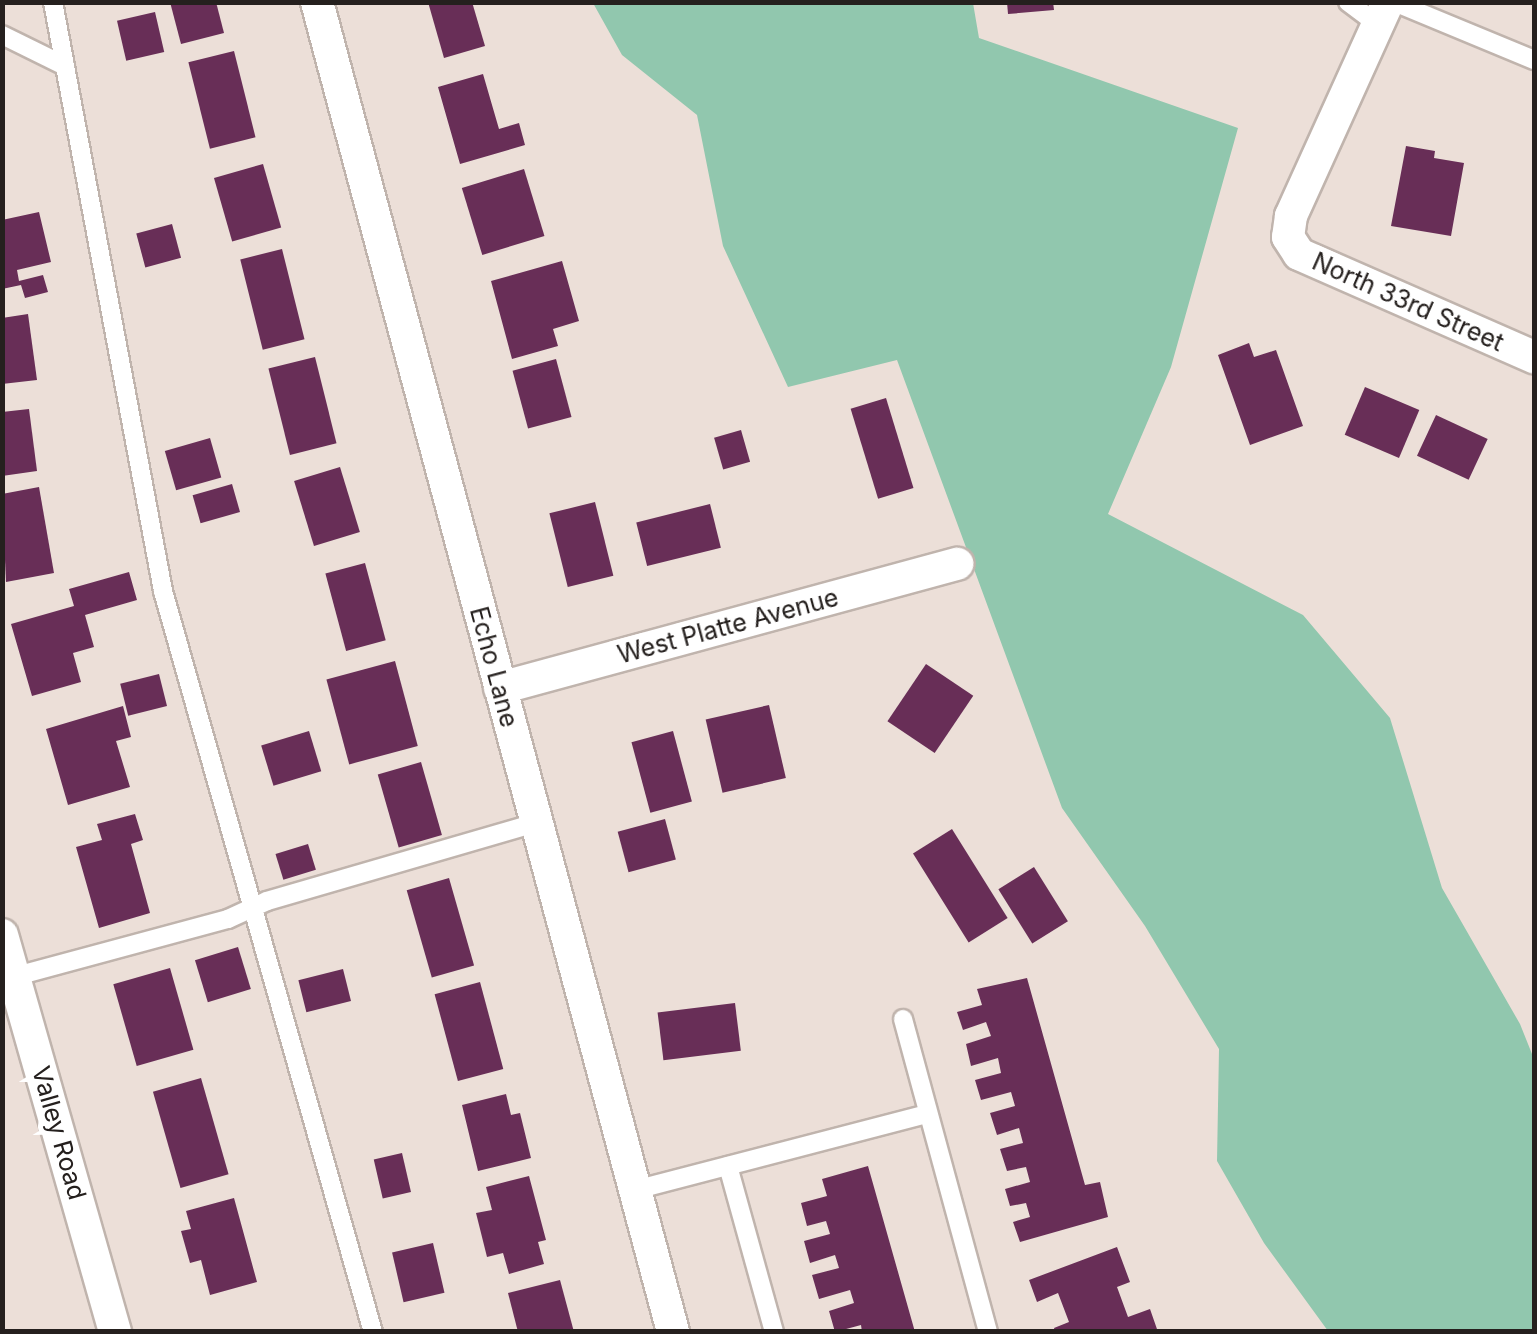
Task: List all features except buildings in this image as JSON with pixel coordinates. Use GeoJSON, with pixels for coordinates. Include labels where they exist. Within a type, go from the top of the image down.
{"type":"FeatureCollection","features":[{"type":"Feature","properties":{"kind":"street","name":"Echo Lane"},"geometry":{"type":"LineString","coordinates":[[317,2],[672,1332]]}},
{"type":"Feature","properties":{"kind":"street","name":"North 33rd Street"},"geometry":{"type":"LineString","coordinates":[[1387,10],[1291,216],[1288,238],[1299,254],[1534,358]]}},
{"type":"Feature","properties":{"kind":"street","name":"West Platte Avenue"},"geometry":{"type":"LineString","coordinates":[[500,688],[957,564]]}},
{"type":"Feature","properties":{"kind":"street","name":"Valley Road"},"geometry":{"type":"LineString","coordinates":[[2,935],[8,978],[115,1332]]}},
{"type":"Feature","properties":{"kind":"lane"},"geometry":{"type":"LineString","coordinates":[[53,2],[163,591],[373,1332]]}},
{"type":"Feature","properties":{"kind":"lane"},"geometry":{"type":"LineString","coordinates":[[1348,2],[1387,10],[1534,60]]}},
{"type":"Feature","properties":{"kind":"lane"},"geometry":{"type":"LineString","coordinates":[[2,35],[65,66]]}},
{"type":"Feature","properties":{"kind":"lane"},"geometry":{"type":"LineString","coordinates":[[8,978],[536,823]]}},
{"type":"Feature","properties":{"kind":"lane"},"geometry":{"type":"LineString","coordinates":[[903,1020],[988,1332]]}},
{"type":"Feature","properties":{"kind":"lane"},"geometry":{"type":"LineString","coordinates":[[635,1190],[926,1114]]}},
{"type":"Feature","properties":{"kind":"lane"},"geometry":{"type":"LineString","coordinates":[[728,1166],[774,1332]]}},
{"type":"Feature","properties":{"kind":"green space"},"geometry":{"type":"Polygon","coordinates":[[[593,3],[973,3],[979,38],[1238,128],[1171,367],[1108,514],[1303,615],[1390,718],[1442,888],[1520,1024],[1534,1059],[1534,1331],[1328,1331],[1264,1243],[1217,1161],[1219,1049],[1145,926],[1062,808],[897,360],[788,387],[723,246],[697,115],[622,55],[593,3]]]}}]}
